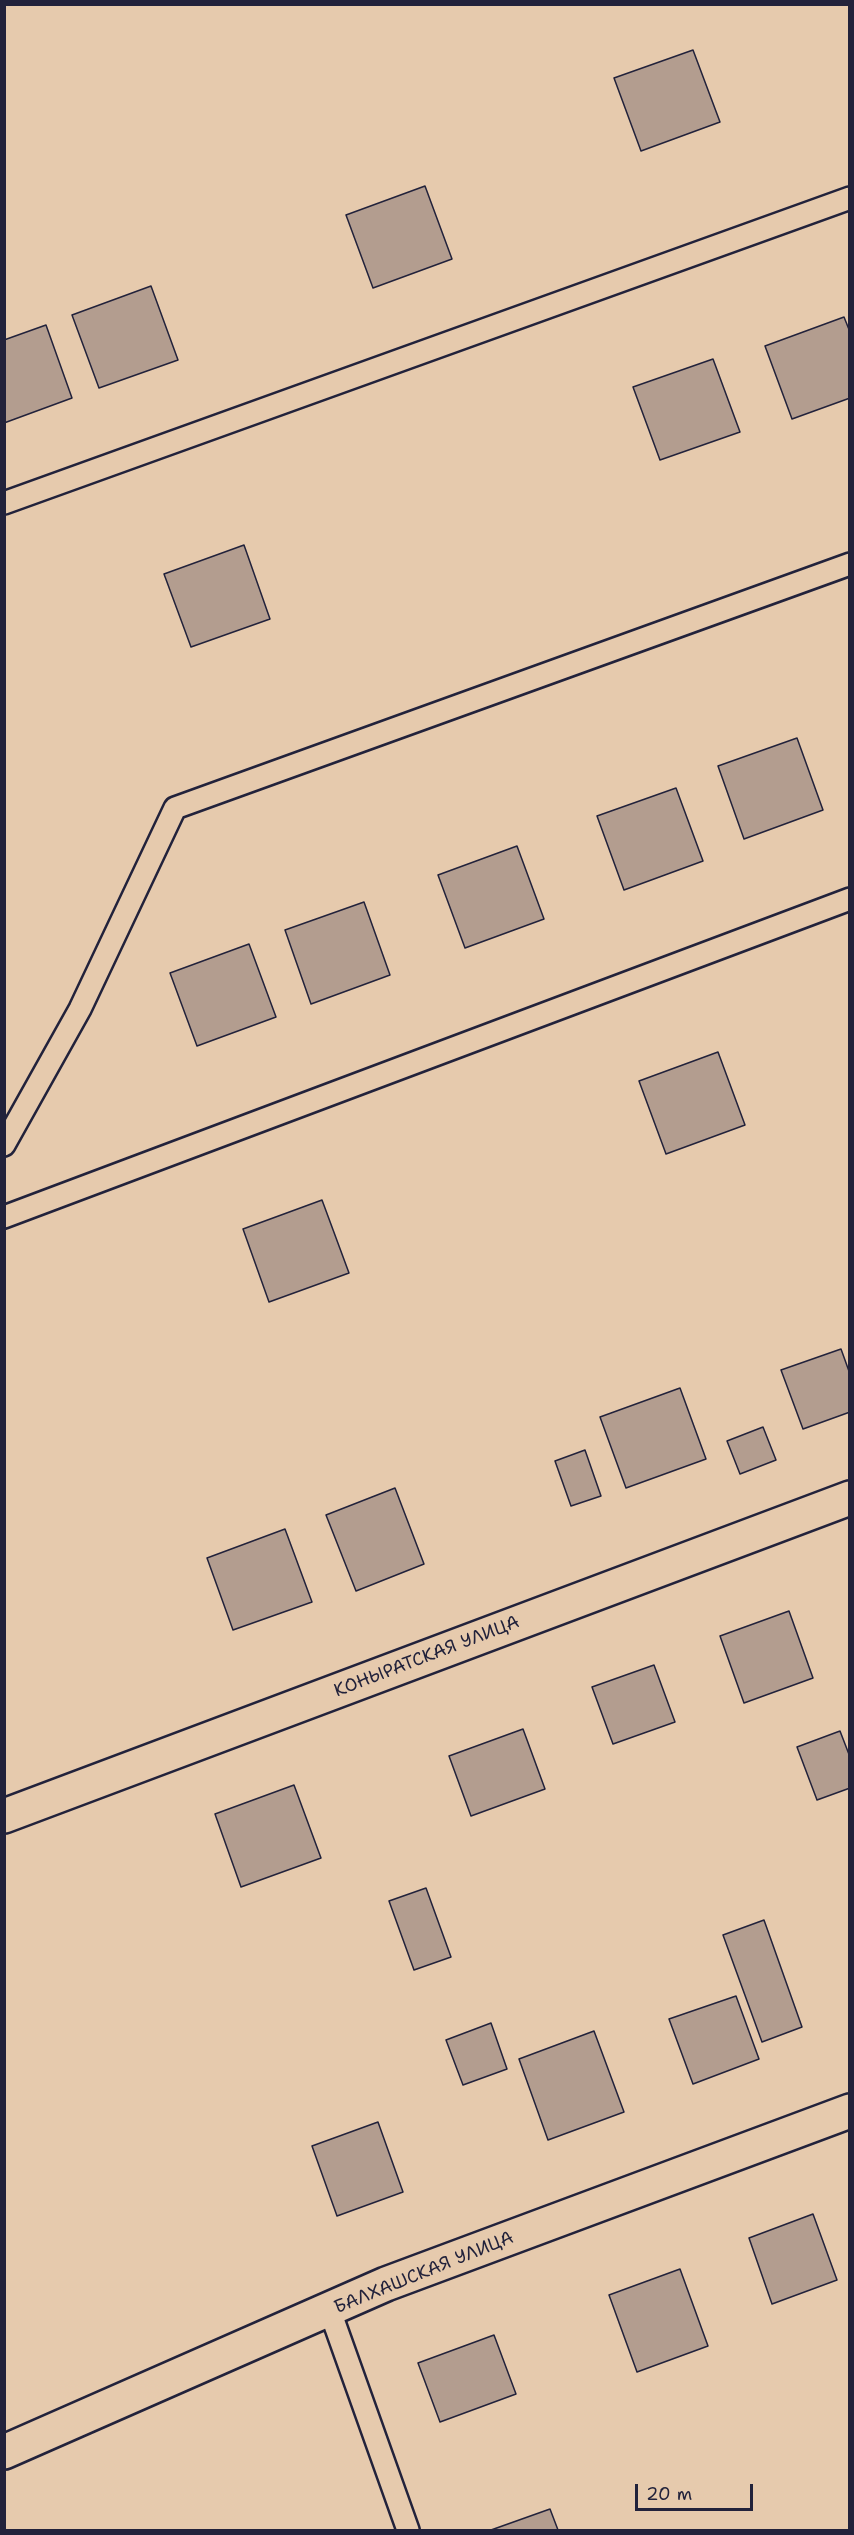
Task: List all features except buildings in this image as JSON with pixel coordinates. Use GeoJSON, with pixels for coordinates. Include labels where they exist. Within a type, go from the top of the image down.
{"type":"FeatureCollection","features":[{"type":"Feature","properties":{"kind":"street","name":"КОНЫРАТСКАЯ УЛИЦА"},"geometry":{"type":"LineString","coordinates":[[4,1816],[849,1498]]}},
{"type":"Feature","properties":{"kind":"street","name":"БАЛХАШСКАЯ УЛИЦА"},"geometry":{"type":"LineString","coordinates":[[4,2452],[330,2311],[386,2284],[849,2111]]}},
{"type":"Feature","properties":{"kind":"lane"},"geometry":{"type":"LineString","coordinates":[[4,503],[849,198]]}},
{"type":"Feature","properties":{"kind":"lane"},"geometry":{"type":"LineString","coordinates":[[4,1145],[80,1010],[175,808],[849,564]]}},
{"type":"Feature","properties":{"kind":"lane"},"geometry":{"type":"LineString","coordinates":[[4,1217],[849,899]]}},
{"type":"Feature","properties":{"kind":"lane"},"geometry":{"type":"LineString","coordinates":[[330,2311],[408,2530]]}}]}
